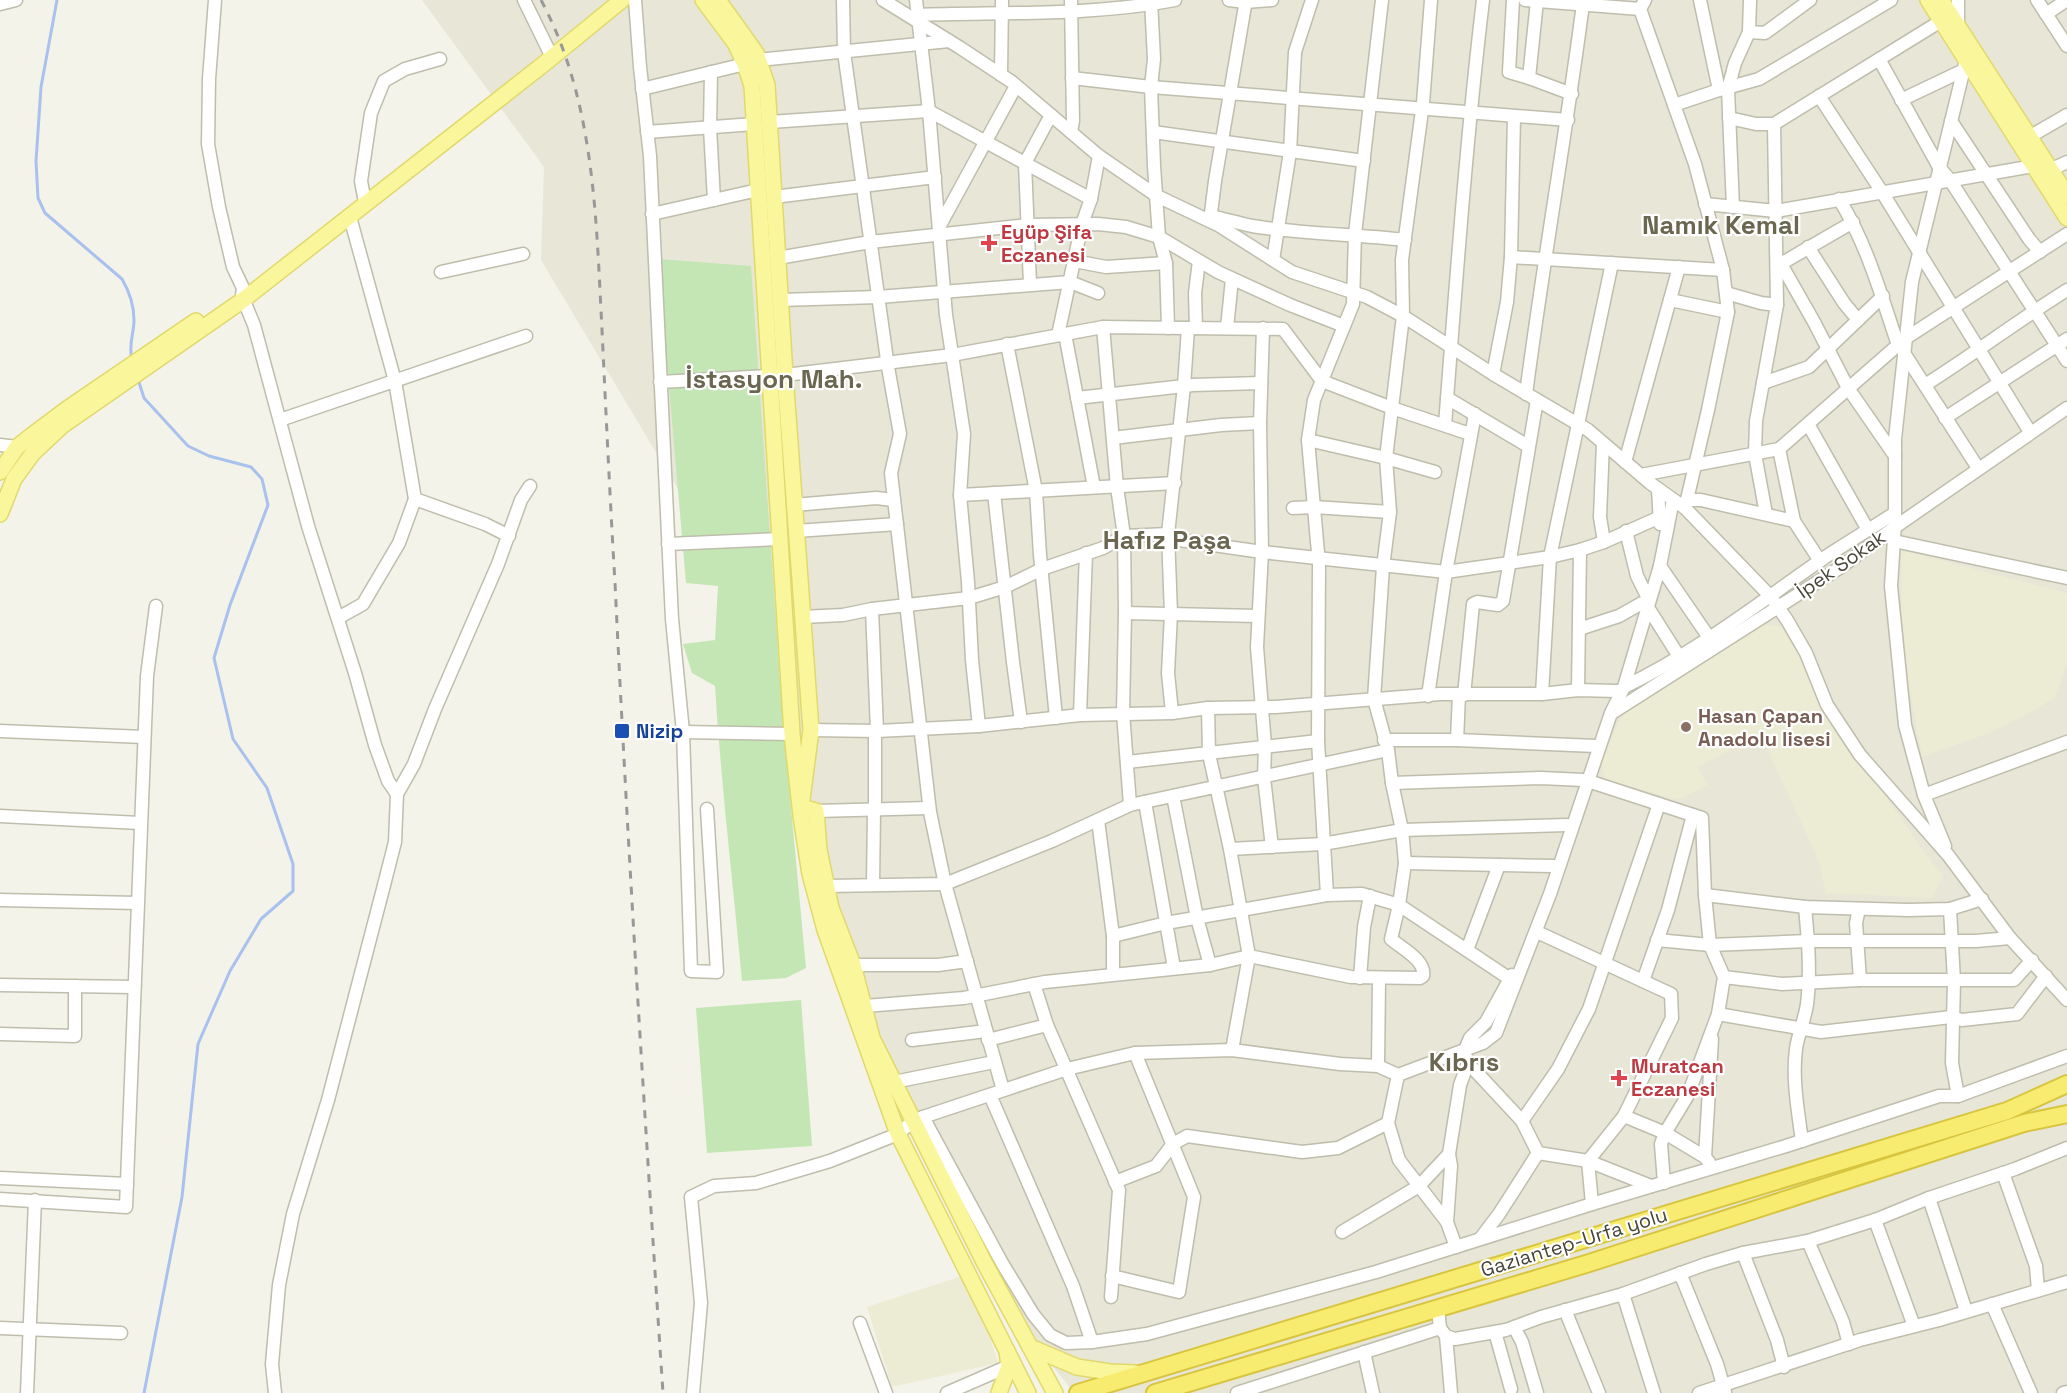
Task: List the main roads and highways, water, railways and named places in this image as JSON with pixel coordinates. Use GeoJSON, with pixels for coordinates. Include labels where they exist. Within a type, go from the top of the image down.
{"type":"FeatureCollection","features":[{"type":"Feature","properties":{"kind":"highway","name":"Gaziantep-Urfa yolu"},"geometry":{"type":"LineString","coordinates":[[1078,1393],[2007,1111],[2067,1084]]}},
{"type":"Feature","properties":{"kind":"highway","name":"Gaziantep-Urfa yolu"},"geometry":{"type":"LineString","coordinates":[[1155,1393],[1438,1309],[1785,1201],[2025,1123],[2067,1114]]}},
{"type":"Feature","properties":{"kind":"main road"},"geometry":{"type":"LineString","coordinates":[[243,294],[615,0]]}},
{"type":"Feature","properties":{"kind":"main road"},"geometry":{"type":"LineString","coordinates":[[0,472],[17,447],[151,359],[350,216],[546,63],[622,0]]}},
{"type":"Feature","properties":{"kind":"main road"},"geometry":{"type":"LineString","coordinates":[[703,0],[752,62],[767,85],[780,300],[777,376],[780,539],[792,734],[810,874],[822,919],[898,1134],[1028,1393]]}},
{"type":"Feature","properties":{"kind":"main road"},"geometry":{"type":"LineString","coordinates":[[718,0],[756,53],[752,62],[752,86],[758,190],[777,376],[794,505],[811,730],[801,807],[816,811],[819,849],[831,908],[853,965],[872,1038],[894,1082],[918,1119],[984,1262],[1055,1393]]}},
{"type":"Feature","properties":{"kind":"main road"},"geometry":{"type":"LineString","coordinates":[[1928,0],[1965,65],[2067,218]]}},
{"type":"Feature","properties":{"kind":"main road"},"geometry":{"type":"LineString","coordinates":[[1941,0],[2067,195]]}},
{"type":"Feature","properties":{"kind":"main road"},"geometry":{"type":"LineString","coordinates":[[0,514],[14,479],[33,453],[63,425],[112,386]]}},
{"type":"Feature","properties":{"kind":"main road"},"geometry":{"type":"LineString","coordinates":[[999,1393],[1009,1366],[1006,1346]]}},
{"type":"Feature","properties":{"kind":"main road"},"geometry":{"type":"LineString","coordinates":[[1030,1347],[1077,1367],[1110,1372],[1142,1373]]}},
{"type":"Feature","properties":{"kind":"waterway"},"geometry":{"type":"LineString","coordinates":[[57,0],[41,87],[36,161],[38,198],[45,213],[122,279],[133,309],[132,359]]}},
{"type":"Feature","properties":{"kind":"waterway"},"geometry":{"type":"LineString","coordinates":[[138,379],[144,398],[188,446],[209,456],[251,467],[262,479],[268,505],[230,605],[214,658],[233,739],[267,788],[293,864],[293,891],[261,919],[230,971],[198,1044],[182,1197],[144,1393]]}},
{"type":"Feature","properties":{"kind":"railway"},"geometry":{"type":"LineString","coordinates":[[541,0],[559,39],[572,78],[590,161],[594,203],[631,887],[663,1393]]}},
{"type":"Feature","properties":{"kind":"place","name":"Eyüp Şifa Eczanesi"},"geometry":{"type":"Point","coordinates":[989,243]}},
{"type":"Feature","properties":{"kind":"place","name":"Hasan Çapan Anadolu lisesi"},"geometry":{"type":"Point","coordinates":[1686,727]}},
{"type":"Feature","properties":{"kind":"place","name":"Nizip"},"geometry":{"type":"Point","coordinates":[622,731]}},
{"type":"Feature","properties":{"kind":"place","name":"Muratcan Eczanesi"},"geometry":{"type":"Point","coordinates":[1619,1078]}},
{"type":"Feature","properties":{"kind":"district","name":"Namık Kemal"},"geometry":{"type":"Point","coordinates":[1721,225]}},
{"type":"Feature","properties":{"kind":"district","name":"İstasyon Mah."},"geometry":{"type":"Point","coordinates":[774,379]}},
{"type":"Feature","properties":{"kind":"district","name":"Hafız Paşa"},"geometry":{"type":"Point","coordinates":[1167,540]}},
{"type":"Feature","properties":{"kind":"district","name":"Kıbrıs"},"geometry":{"type":"Point","coordinates":[1464,1062]}}]}
